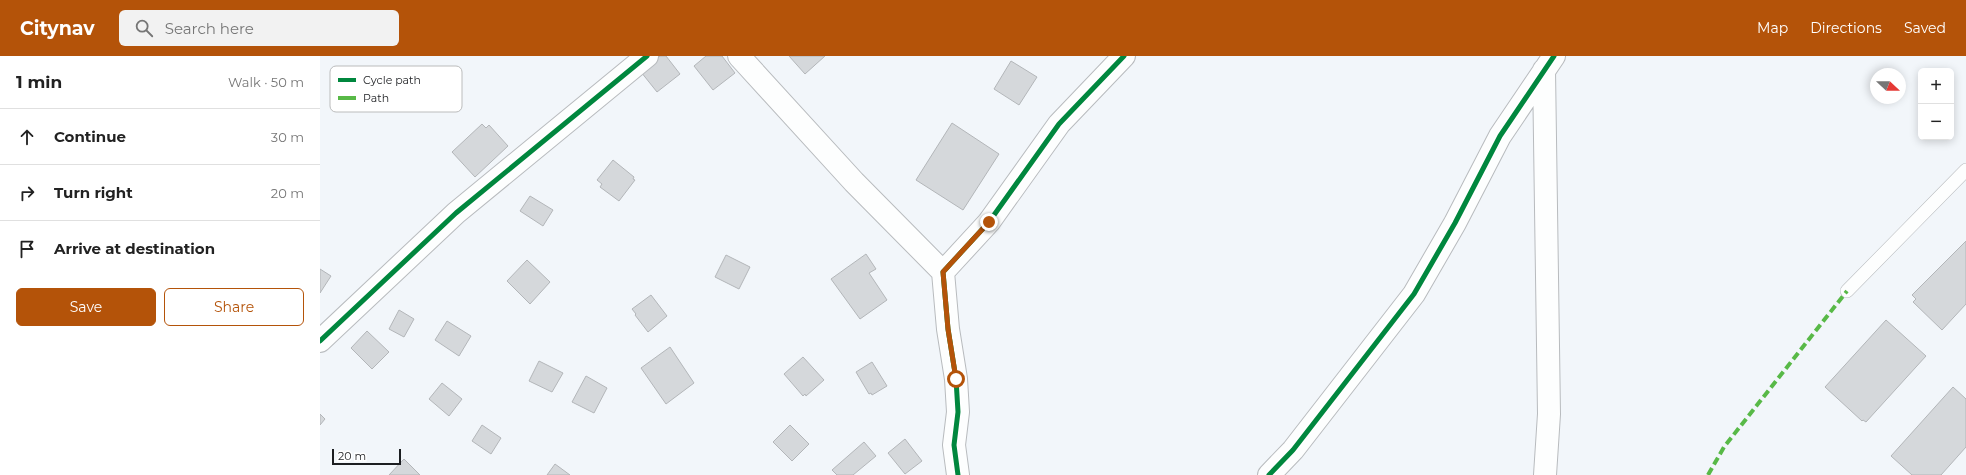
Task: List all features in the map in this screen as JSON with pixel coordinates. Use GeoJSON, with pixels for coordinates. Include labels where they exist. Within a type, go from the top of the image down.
{"type":"FeatureCollection","features":[{"type":"Feature","properties":{"kind":"street"},"geometry":{"type":"LineString","coordinates":[[320,341],[456,213],[647,56]]}},
{"type":"Feature","properties":{"kind":"street"},"geometry":{"type":"LineString","coordinates":[[739,56],[854,182],[943,272],[948,329],[956,379],[958,412],[954,445],[958,475]]}},
{"type":"Feature","properties":{"kind":"street"},"geometry":{"type":"LineString","coordinates":[[943,272],[989,222],[1059,124],[1124,56]]}},
{"type":"Feature","properties":{"kind":"street"},"geometry":{"type":"LineString","coordinates":[[1269,475],[1293,450],[1414,294],[1455,223],[1500,136],[1549,63]]}},
{"type":"Feature","properties":{"kind":"street"},"geometry":{"type":"LineString","coordinates":[[1545,475],[1549,414],[1549,63]]}},
{"type":"Feature","properties":{"kind":"lane"},"geometry":{"type":"LineString","coordinates":[[1847,290],[1966,170]]}},
{"type":"Feature","properties":{"kind":"building"},"geometry":{"type":"Polygon","coordinates":[[[660,56],[666,56],[680,74],[657,92],[641,72],[660,56]]]}},
{"type":"Feature","properties":{"kind":"building"},"geometry":{"type":"Polygon","coordinates":[[[706,56],[722,56],[735,73],[713,90],[694,66],[706,56]]]}},
{"type":"Feature","properties":{"kind":"building"},"geometry":{"type":"Polygon","coordinates":[[[789,56],[825,56],[805,74],[789,56]]]}},
{"type":"Feature","properties":{"kind":"building"},"geometry":{"type":"Polygon","coordinates":[[[1011,61],[1037,77],[1019,105],[994,89],[1011,61]]]}},
{"type":"Feature","properties":{"kind":"building"},"geometry":{"type":"Polygon","coordinates":[[[952,123],[999,154],[963,210],[916,180],[952,123]]]}},
{"type":"Feature","properties":{"kind":"building"},"geometry":{"type":"Polygon","coordinates":[[[482,124],[486,128],[489,125],[508,146],[475,177],[452,152],[482,124]]]}},
{"type":"Feature","properties":{"kind":"building"},"geometry":{"type":"Polygon","coordinates":[[[613,160],[634,177],[633,179],[635,180],[619,201],[600,187],[602,184],[597,180],[613,160]]]}},
{"type":"Feature","properties":{"kind":"building"},"geometry":{"type":"Polygon","coordinates":[[[530,196],[553,210],[543,226],[520,211],[530,196]]]}},
{"type":"Feature","properties":{"kind":"building"},"geometry":{"type":"Polygon","coordinates":[[[1966,241],[1966,304],[1942,330],[1913,302],[1916,299],[1912,295],[1966,241]]]}},
{"type":"Feature","properties":{"kind":"building"},"geometry":{"type":"Polygon","coordinates":[[[866,254],[876,269],[869,273],[887,300],[860,319],[831,279],[866,254]]]}},
{"type":"Feature","properties":{"kind":"building"},"geometry":{"type":"Polygon","coordinates":[[[726,255],[750,267],[739,289],[715,277],[726,255]]]}},
{"type":"Feature","properties":{"kind":"building"},"geometry":{"type":"Polygon","coordinates":[[[527,260],[550,282],[530,304],[507,281],[527,260]]]}},
{"type":"Feature","properties":{"kind":"building"},"geometry":{"type":"Polygon","coordinates":[[[320,269],[331,276],[320,293],[320,269]]]}},
{"type":"Feature","properties":{"kind":"building"},"geometry":{"type":"Polygon","coordinates":[[[651,295],[667,316],[648,332],[632,309],[651,295]]]}},
{"type":"Feature","properties":{"kind":"building"},"geometry":{"type":"Polygon","coordinates":[[[399,310],[414,319],[404,337],[389,329],[399,310]]]}},
{"type":"Feature","properties":{"kind":"building"},"geometry":{"type":"Polygon","coordinates":[[[1886,320],[1926,356],[1866,422],[1863,420],[1862,421],[1825,387],[1886,320]]]}},
{"type":"Feature","properties":{"kind":"building"},"geometry":{"type":"Polygon","coordinates":[[[447,321],[471,336],[459,356],[435,340],[447,321]]]}},
{"type":"Feature","properties":{"kind":"building"},"geometry":{"type":"Polygon","coordinates":[[[367,331],[389,352],[372,369],[351,348],[367,331]]]}},
{"type":"Feature","properties":{"kind":"building"},"geometry":{"type":"Polygon","coordinates":[[[670,347],[694,383],[666,404],[641,368],[670,347]]]}},
{"type":"Feature","properties":{"kind":"building"},"geometry":{"type":"Polygon","coordinates":[[[803,357],[824,380],[806,396],[805,394],[803,396],[784,374],[803,357]]]}},
{"type":"Feature","properties":{"kind":"building"},"geometry":{"type":"Polygon","coordinates":[[[539,361],[563,373],[552,392],[529,381],[539,361]]]}},
{"type":"Feature","properties":{"kind":"building"},"geometry":{"type":"Polygon","coordinates":[[[872,362],[887,386],[872,395],[871,393],[869,394],[856,372],[872,362]]]}},
{"type":"Feature","properties":{"kind":"building"},"geometry":{"type":"Polygon","coordinates":[[[586,376],[607,388],[594,413],[572,402],[586,376]]]}},
{"type":"Feature","properties":{"kind":"building"},"geometry":{"type":"Polygon","coordinates":[[[442,383],[462,399],[449,416],[429,399],[442,383]]]}},
{"type":"Feature","properties":{"kind":"building"},"geometry":{"type":"Polygon","coordinates":[[[1953,387],[1966,399],[1966,447],[1941,475],[1912,475],[1891,456],[1953,387]]]}},
{"type":"Feature","properties":{"kind":"building"},"geometry":{"type":"Polygon","coordinates":[[[320,414],[325,419],[320,425],[320,414]]]}},
{"type":"Feature","properties":{"kind":"building"},"geometry":{"type":"Polygon","coordinates":[[[482,425],[501,438],[491,454],[472,441],[482,425]]]}},
{"type":"Feature","properties":{"kind":"building"},"geometry":{"type":"Polygon","coordinates":[[[790,425],[809,444],[792,461],[773,442],[790,425]]]}},
{"type":"Feature","properties":{"kind":"building"},"geometry":{"type":"Polygon","coordinates":[[[905,439],[922,461],[905,474],[888,453],[905,439]]]}},
{"type":"Feature","properties":{"kind":"building"},"geometry":{"type":"Polygon","coordinates":[[[864,442],[876,456],[853,475],[837,475],[832,470],[864,442]]]}},
{"type":"Feature","properties":{"kind":"building"},"geometry":{"type":"Polygon","coordinates":[[[404,459],[420,475],[389,475],[404,459]]]}},
{"type":"Feature","properties":{"kind":"building"},"geometry":{"type":"Polygon","coordinates":[[[555,464],[570,475],[547,475],[555,464]]]}},
{"type":"Feature","properties":{"kind":"marked path"},"geometry":{"type":"LineString","coordinates":[[1708,475],[1724,447],[1847,291]]}},
{"type":"Feature","properties":{"kind":"cycle path"},"geometry":{"type":"LineString","coordinates":[[320,341],[456,213],[647,56]]}},
{"type":"Feature","properties":{"kind":"cycle path"},"geometry":{"type":"LineString","coordinates":[[958,475],[954,445],[958,412],[956,379],[948,329],[943,272],[989,222],[1059,124],[1124,56]]}},
{"type":"Feature","properties":{"kind":"cycle path"},"geometry":{"type":"LineString","coordinates":[[1269,475],[1293,450],[1414,294],[1455,223],[1500,136],[1554,56]]}},
{"type":"Feature","properties":{"kind":"route"},"geometry":{"type":"LineString","coordinates":[[956,379],[948,329],[943,272],[989,222]]}}]}
